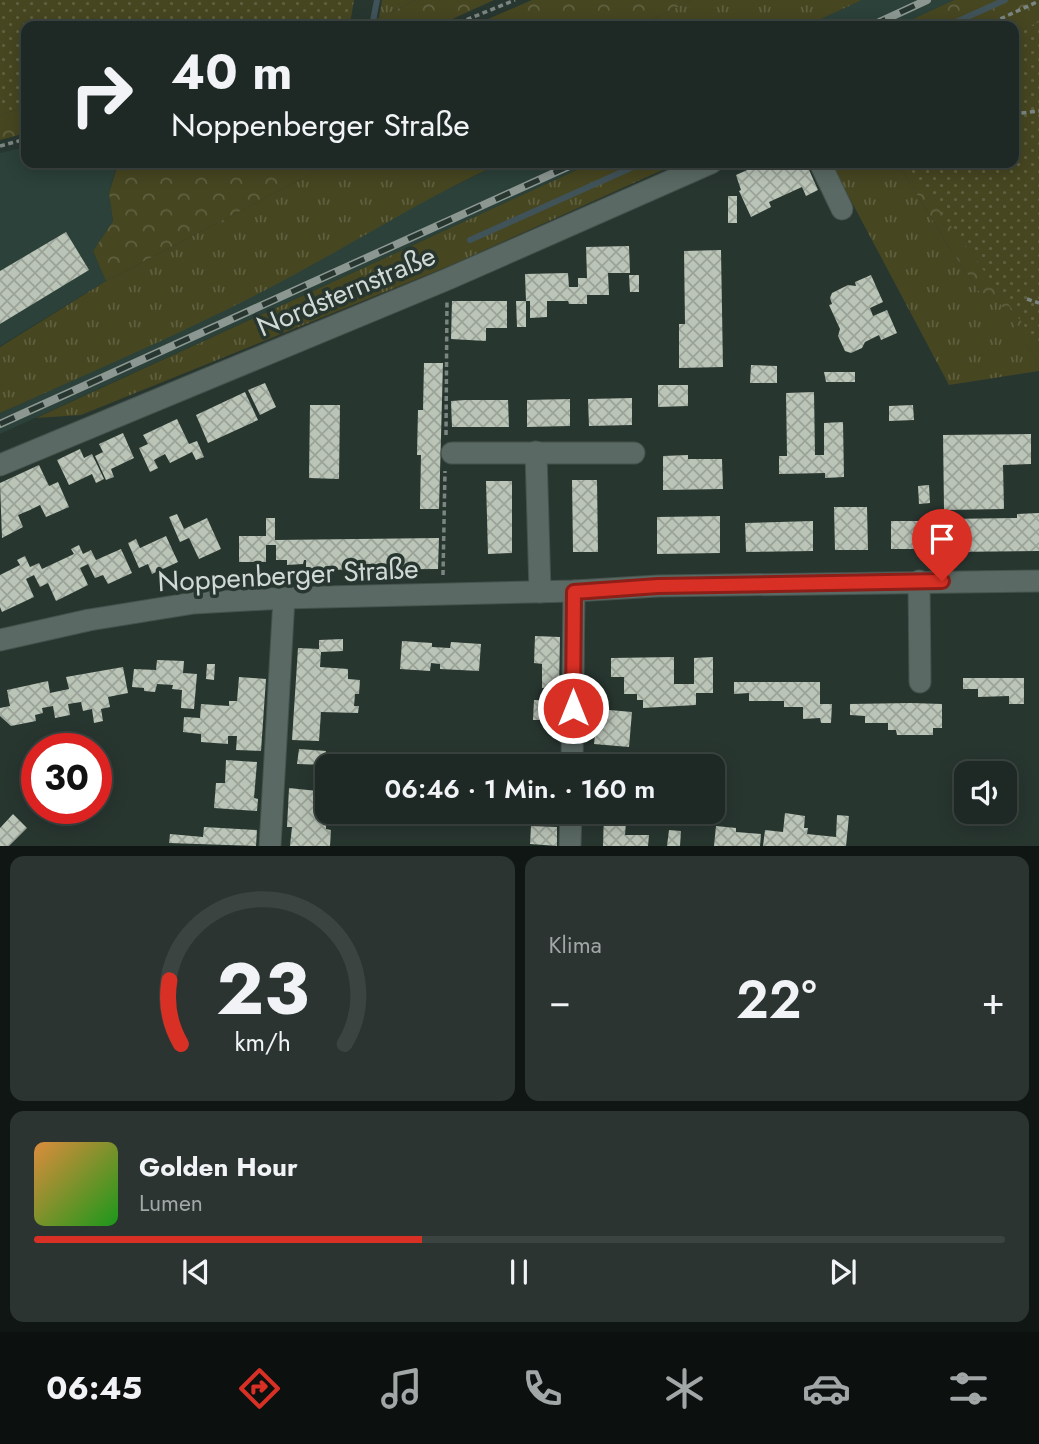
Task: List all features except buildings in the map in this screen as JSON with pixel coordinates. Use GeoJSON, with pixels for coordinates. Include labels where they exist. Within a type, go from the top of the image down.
{"type":"FeatureCollection","features":[{"type":"Feature","properties":{"kind":"street","name":"Nordsternstraße"},"geometry":{"type":"LineString","coordinates":[[0,466],[424,289],[701,168]]}},
{"type":"Feature","properties":{"kind":"street"},"geometry":{"type":"LineString","coordinates":[[822,168],[842,209]]}},
{"type":"Feature","properties":{"kind":"street"},"geometry":{"type":"LineString","coordinates":[[536,452],[540,592]]}},
{"type":"Feature","properties":{"kind":"street"},"geometry":{"type":"LineString","coordinates":[[452,453],[634,453]]}},
{"type":"Feature","properties":{"kind":"street"},"geometry":{"type":"LineString","coordinates":[[919,581],[920,682]]}},
{"type":"Feature","properties":{"kind":"street","name":"Noppenberger Straße"},"geometry":{"type":"LineString","coordinates":[[0,640],[89,620],[194,603],[284,598],[574,592],[658,586],[1039,581]]}},
{"type":"Feature","properties":{"kind":"street"},"geometry":{"type":"LineString","coordinates":[[572,754],[574,592]]}},
{"type":"Feature","properties":{"kind":"street"},"geometry":{"type":"LineString","coordinates":[[270,845],[284,598]]}},
{"type":"Feature","properties":{"kind":"street"},"geometry":{"type":"LineString","coordinates":[[570,845],[571,824]]}},
{"type":"Feature","properties":{"kind":"path"},"geometry":{"type":"LineString","coordinates":[[463,21],[515,0]]}},
{"type":"Feature","properties":{"kind":"path"},"geometry":{"type":"LineString","coordinates":[[996,21],[1039,1]]}},
{"type":"Feature","properties":{"kind":"path"},"geometry":{"type":"LineString","coordinates":[[1019,113],[1039,111]]}},
{"type":"Feature","properties":{"kind":"path"},"geometry":{"type":"LineString","coordinates":[[0,146],[21,140]]}},
{"type":"Feature","properties":{"kind":"path"},"geometry":{"type":"LineString","coordinates":[[1027,299],[1039,303]]}},
{"type":"Feature","properties":{"kind":"shaded area"},"geometry":{"type":"Polygon","coordinates":[[[862,0],[954,0],[909,21],[817,21],[862,0]]]}},
{"type":"Feature","properties":{"kind":"shaded area"},"geometry":{"type":"Polygon","coordinates":[[[21,148],[21,168],[116,168],[109,193],[113,221],[93,251],[106,281],[0,346],[0,153],[21,148]]]}},
{"type":"Feature","properties":{"kind":"shaded area"},"geometry":{"type":"Polygon","coordinates":[[[491,168],[581,168],[0,434],[0,413],[198,323],[411,207],[491,168]]]}},
{"type":"Feature","properties":{"kind":"green space"},"geometry":{"type":"Polygon","coordinates":[[[0,0],[354,0],[350,21],[21,21],[21,109],[0,115],[0,0]]]}},
{"type":"Feature","properties":{"kind":"green space"},"geometry":{"type":"Polygon","coordinates":[[[382,0],[416,0],[379,18],[382,0]]]}},
{"type":"Feature","properties":{"kind":"green space"},"geometry":{"type":"Polygon","coordinates":[[[416,0],[494,0],[448,21],[364,21],[379,18],[416,0]]]}},
{"type":"Feature","properties":{"kind":"green space"},"geometry":{"type":"Polygon","coordinates":[[[532,0],[692,0],[648,21],[484,21],[532,0]]]}},
{"type":"Feature","properties":{"kind":"green space"},"geometry":{"type":"Polygon","coordinates":[[[692,0],[862,0],[817,21],[648,21],[692,0]]]}},
{"type":"Feature","properties":{"kind":"green space"},"geometry":{"type":"Polygon","coordinates":[[[954,0],[1039,0],[1039,364],[998,300],[979,291],[901,168],[1019,168],[1019,21],[909,21],[954,0]]]}},
{"type":"Feature","properties":{"kind":"green space"},"geometry":{"type":"Polygon","coordinates":[[[1039,22],[1039,346],[909,168],[1019,168],[1019,31],[1039,22]]]}},
{"type":"Feature","properties":{"kind":"green space"},"geometry":{"type":"Polygon","coordinates":[[[21,109],[21,134],[0,140],[0,115],[21,109]]]}},
{"type":"Feature","properties":{"kind":"green space"},"geometry":{"type":"Polygon","coordinates":[[[117,168],[322,168],[106,281],[93,251],[113,221],[109,193],[117,168]]]}},
{"type":"Feature","properties":{"kind":"green space"},"geometry":{"type":"Polygon","coordinates":[[[322,168],[491,168],[447,189],[219,314],[0,413],[0,347],[106,281],[322,168]]]}},
{"type":"Feature","properties":{"kind":"green space"},"geometry":{"type":"Polygon","coordinates":[[[581,168],[667,168],[449,266],[81,415],[36,418],[581,168]]]}},
{"type":"Feature","properties":{"kind":"green space"},"geometry":{"type":"Polygon","coordinates":[[[834,168],[901,168],[979,291],[998,299],[1039,364],[1039,371],[949,385],[834,168]]]}},
{"type":"Feature","properties":{"kind":"waterway"},"geometry":{"type":"LineString","coordinates":[[373,21],[377,0]]}},
{"type":"Feature","properties":{"kind":"waterway"},"geometry":{"type":"LineString","coordinates":[[958,21],[1005,0]]}},
{"type":"Feature","properties":{"kind":"waterway"},"geometry":{"type":"LineString","coordinates":[[470,240],[631,168]]}},
{"type":"Feature","properties":{"kind":"railway"},"geometry":{"type":"LineString","coordinates":[[882,21],[927,0]]}},
{"type":"Feature","properties":{"kind":"railway"},"geometry":{"type":"LineString","coordinates":[[0,424],[565,168]]}},
{"type":"Feature","properties":{"kind":"route"},"geometry":{"type":"LineString","coordinates":[[573,708],[574,592],[658,586],[942,581]]}}]}
